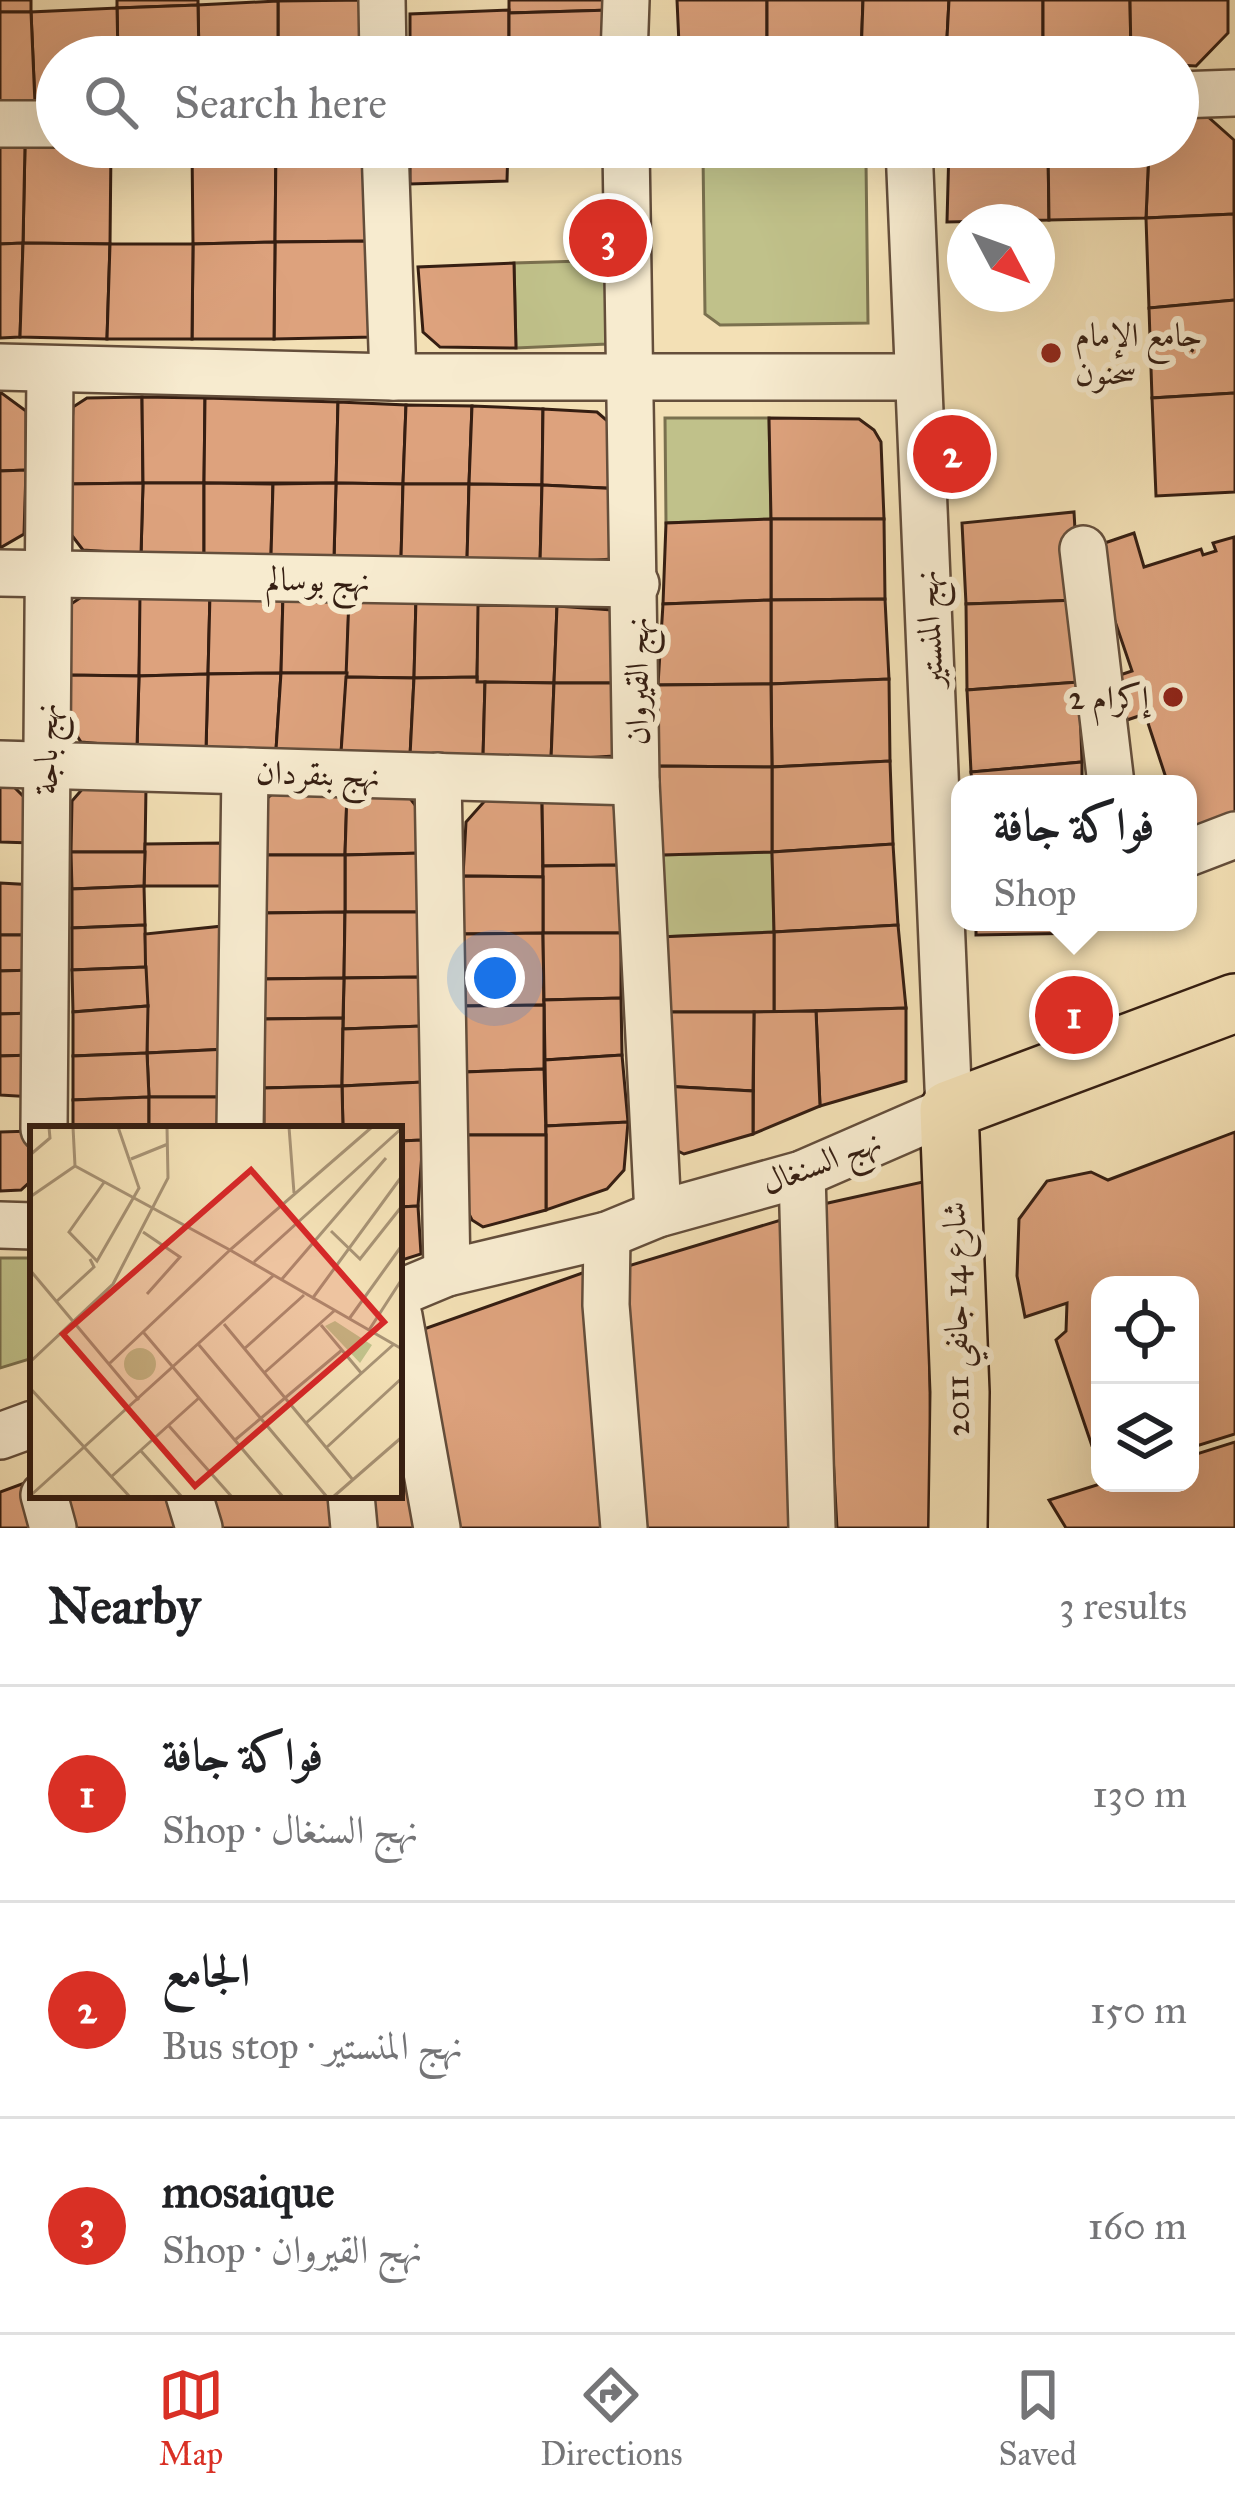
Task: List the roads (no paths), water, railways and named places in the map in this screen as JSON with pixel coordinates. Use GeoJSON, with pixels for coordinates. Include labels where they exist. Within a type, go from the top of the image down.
{"type":"FeatureCollection","features":[{"type":"Feature","properties":{"kind":"main road","name":"نهج السنغال"},"geometry":{"type":"LineString","coordinates":[[949,1110],[1235,1003]]}},
{"type":"Feature","properties":{"kind":"main road","name":"شارع 14 جانفي 2011"},"geometry":{"type":"LineString","coordinates":[[949,1110],[960,1392],[958,1528]]}},
{"type":"Feature","properties":{"kind":"street"},"geometry":{"type":"LineString","coordinates":[[382,0],[383,36]]}},
{"type":"Feature","properties":{"kind":"street"},"geometry":{"type":"LineString","coordinates":[[625,36],[626,0]]}},
{"type":"Feature","properties":{"kind":"street"},"geometry":{"type":"LineString","coordinates":[[1199,94],[1235,93]]}},
{"type":"Feature","properties":{"kind":"street"},"geometry":{"type":"LineString","coordinates":[[0,124],[36,124]]}},
{"type":"Feature","properties":{"kind":"street"},"geometry":{"type":"LineString","coordinates":[[386,168],[393,377]]}},
{"type":"Feature","properties":{"kind":"street","name":"نهج القيروان"},"geometry":{"type":"LineString","coordinates":[[626,168],[636,782],[658,1214]]}},
{"type":"Feature","properties":{"kind":"street","name":"نهج المنستير"},"geometry":{"type":"LineString","coordinates":[[910,168],[949,1110]]}},
{"type":"Feature","properties":{"kind":"street"},"geometry":{"type":"LineString","coordinates":[[0,367],[393,377],[916,377]]}},
{"type":"Feature","properties":{"kind":"street","name":"نهج باجة"},"geometry":{"type":"LineString","coordinates":[[44,1126],[45,764],[22,573],[50,369]]}},
{"type":"Feature","properties":{"kind":"street"},"geometry":{"type":"LineString","coordinates":[[1083,549],[1110,775]]}},
{"type":"Feature","properties":{"kind":"street","name":"نهج بوسالم"},"geometry":{"type":"LineString","coordinates":[[22,573],[636,584]]}},
{"type":"Feature","properties":{"kind":"street","name":"نهج بنقردان"},"geometry":{"type":"LineString","coordinates":[[0,764],[636,782]]}},
{"type":"Feature","properties":{"kind":"street"},"geometry":{"type":"LineString","coordinates":[[240,1126],[245,771]]}},
{"type":"Feature","properties":{"kind":"street"},"geometry":{"type":"LineString","coordinates":[[439,776],[447,1273]]}},
{"type":"Feature","properties":{"kind":"street"},"geometry":{"type":"LineString","coordinates":[[1197,850],[1235,835]]}},
{"type":"Feature","properties":{"kind":"street","name":"نهج السنغال"},"geometry":{"type":"LineString","coordinates":[[402,1292],[447,1273],[608,1235],[658,1214],[802,1174],[949,1110]]}},
{"type":"Feature","properties":{"kind":"street"},"geometry":{"type":"LineString","coordinates":[[802,1174],[812,1528]]}},
{"type":"Feature","properties":{"kind":"street"},"geometry":{"type":"LineString","coordinates":[[608,1235],[606,1306],[624,1528]]}},
{"type":"Feature","properties":{"kind":"street"},"geometry":{"type":"LineString","coordinates":[[402,1333],[437,1528]]}},
{"type":"Feature","properties":{"kind":"street"},"geometry":{"type":"LineString","coordinates":[[45,1498],[53,1528]]}},
{"type":"Feature","properties":{"kind":"street"},"geometry":{"type":"LineString","coordinates":[[190,1498],[199,1528]]}},
{"type":"Feature","properties":{"kind":"street"},"geometry":{"type":"LineString","coordinates":[[350,1498],[354,1528]]}},
{"type":"Feature","properties":{"kind":"place","name":"mosaique"},"geometry":{"type":"Point","coordinates":[608,238]}},
{"type":"Feature","properties":{"kind":"place","name":"جامع الإمام سحنون"},"geometry":{"type":"Point","coordinates":[1051,353]}},
{"type":"Feature","properties":{"kind":"place","name":"الجامع"},"geometry":{"type":"Point","coordinates":[952,454]}},
{"type":"Feature","properties":{"kind":"place","name":"إكرام 2"},"geometry":{"type":"Point","coordinates":[1173,697]}},
{"type":"Feature","properties":{"kind":"place","name":"فواكة جافة"},"geometry":{"type":"Point","coordinates":[1074,1015]}}]}
